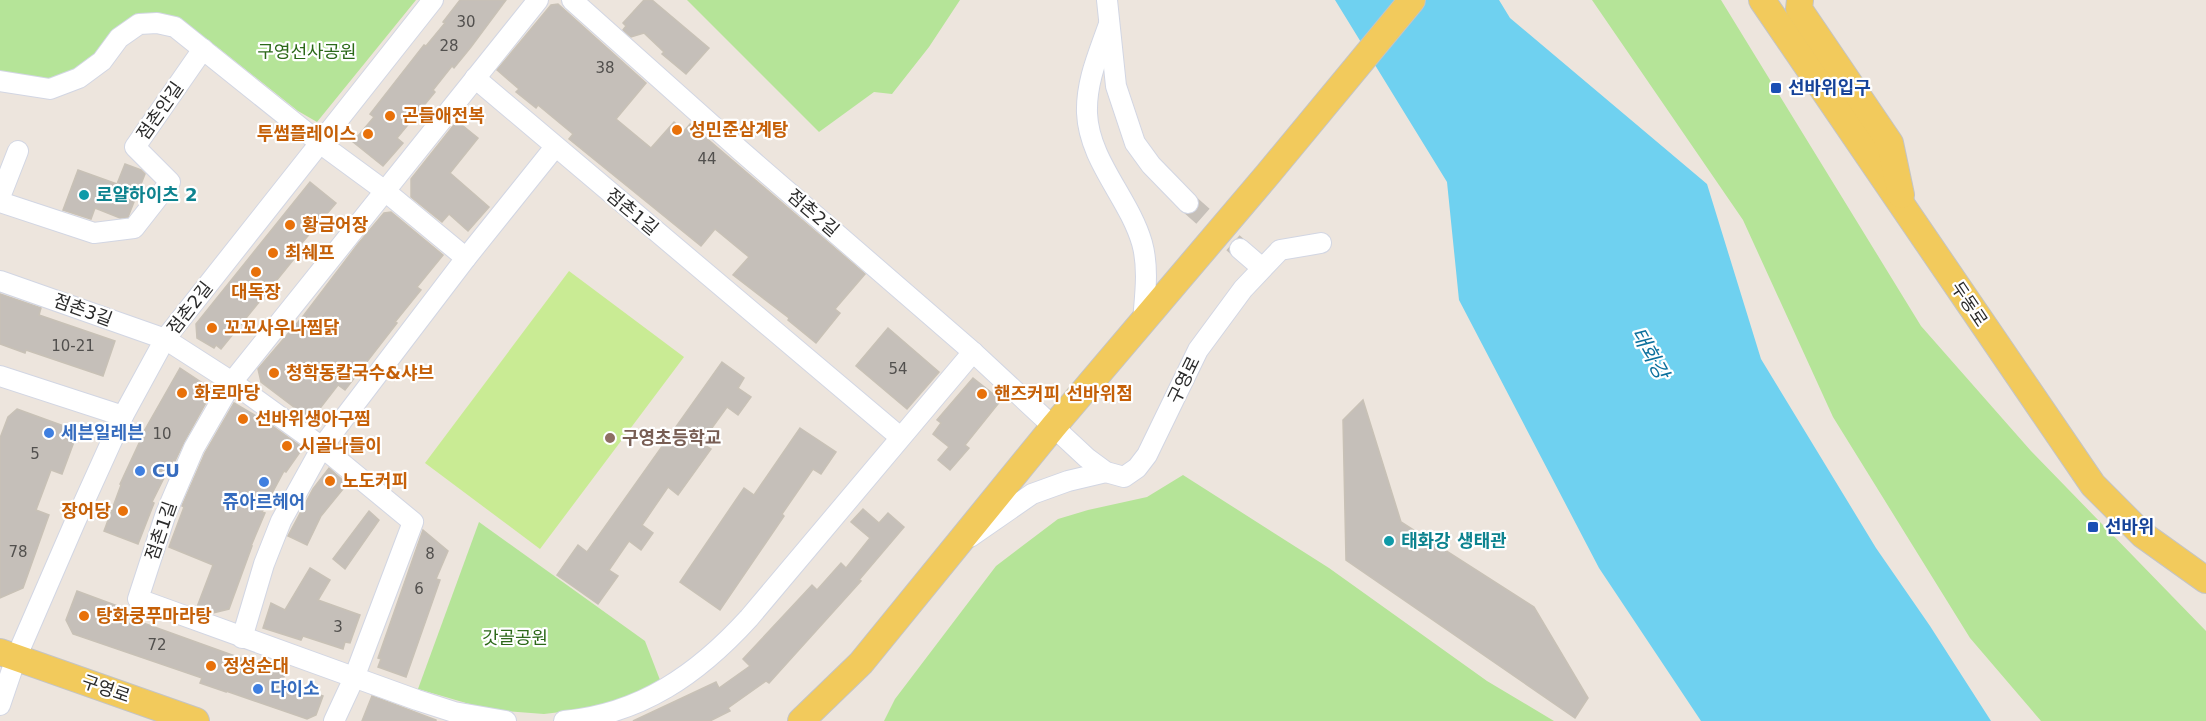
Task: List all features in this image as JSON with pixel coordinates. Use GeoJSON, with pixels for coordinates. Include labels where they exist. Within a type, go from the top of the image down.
{"type":"FeatureCollection","features":[{"type":"Feature","properties":{"kind":"main road"},"geometry":{"type":"LineString","coordinates":[[801,721],[861,663],[1054,426],[1412,0]]}},
{"type":"Feature","properties":{"kind":"main road","name":"두동로"},"geometry":{"type":"LineString","coordinates":[[1762,0],[2093,484],[2143,535],[2206,580]]}},
{"type":"Feature","properties":{"kind":"main road"},"geometry":{"type":"LineString","coordinates":[[1800,0],[1799,9],[1890,143],[1903,207]]}},
{"type":"Feature","properties":{"kind":"main road","name":"구영로"},"geometry":{"type":"LineString","coordinates":[[8,655],[196,721]]}},
{"type":"Feature","properties":{"kind":"street","name":"점촌2길"},"geometry":{"type":"LineString","coordinates":[[8,655],[123,416],[165,339],[433,0]]}},
{"type":"Feature","properties":{"kind":"street"},"geometry":{"type":"LineString","coordinates":[[475,78],[538,0]]}},
{"type":"Feature","properties":{"kind":"street","name":"점촌2길"},"geometry":{"type":"LineString","coordinates":[[572,0],[732,143],[973,352],[1054,426]]}},
{"type":"Feature","properties":{"kind":"street"},"geometry":{"type":"LineString","coordinates":[[1107,0],[1116,86],[1135,143],[1151,165],[1188,203]]}},
{"type":"Feature","properties":{"kind":"street"},"geometry":{"type":"LineString","coordinates":[[0,81],[50,89],[79,78],[102,61],[118,38],[139,24],[157,23],[175,27],[321,144],[385,191],[466,258]]}},
{"type":"Feature","properties":{"kind":"street"},"geometry":{"type":"LineString","coordinates":[[1109,24],[1091,76],[1087,112],[1092,139],[1133,221],[1142,245],[1146,279],[1143,321]]}},
{"type":"Feature","properties":{"kind":"street","name":"점촌안길"},"geometry":{"type":"LineString","coordinates":[[0,202],[94,233],[134,228],[170,182],[135,147],[203,50]]}},
{"type":"Feature","properties":{"kind":"street","name":"점촌1길"},"geometry":{"type":"LineString","coordinates":[[506,721],[454,712],[138,599],[166,513],[194,448],[232,382],[475,78],[900,437]]}},
{"type":"Feature","properties":{"kind":"street"},"geometry":{"type":"LineString","coordinates":[[242,638],[264,564],[281,521],[322,447],[466,258],[555,147]]}},
{"type":"Feature","properties":{"kind":"street"},"geometry":{"type":"LineString","coordinates":[[0,197],[18,151]]}},
{"type":"Feature","properties":{"kind":"street","name":"구영로"},"geometry":{"type":"LineString","coordinates":[[1106,472],[1124,477],[1137,468],[1147,454],[1198,350],[1243,289],[1262,268],[1280,250],[1321,243]]}},
{"type":"Feature","properties":{"kind":"street"},"geometry":{"type":"LineString","coordinates":[[1240,249],[1262,268]]}},
{"type":"Feature","properties":{"kind":"street","name":"점촌3길"},"geometry":{"type":"LineString","coordinates":[[0,280],[165,339],[232,382],[322,447]]}},
{"type":"Feature","properties":{"kind":"street"},"geometry":{"type":"LineString","coordinates":[[564,721],[611,712],[665,689],[695,670],[722,648],[973,352]]}},
{"type":"Feature","properties":{"kind":"street"},"geometry":{"type":"LineString","coordinates":[[1,380],[123,416]]}},
{"type":"Feature","properties":{"kind":"street"},"geometry":{"type":"LineString","coordinates":[[1054,426],[1081,453],[1106,472]]}},
{"type":"Feature","properties":{"kind":"street"},"geometry":{"type":"LineString","coordinates":[[322,447],[413,522],[354,678],[334,721]]}},
{"type":"Feature","properties":{"kind":"street"},"geometry":{"type":"LineString","coordinates":[[955,547],[1032,494],[1068,481],[1106,472]]}},
{"type":"Feature","properties":{"kind":"street"},"geometry":{"type":"LineString","coordinates":[[0,705],[8,655]]}},
{"type":"Feature","properties":{"kind":"green space","name":"구영선사공원"},"geometry":{"type":"Polygon","coordinates":[[[0,0],[416,0],[317,122],[298,111],[216,46],[203,49],[157,23],[79,78],[0,81],[0,0]]]}},
{"type":"Feature","properties":{"kind":"green space"},"geometry":{"type":"Polygon","coordinates":[[[687,0],[960,0],[929,47],[892,94],[874,92],[819,132],[687,0]]]}},
{"type":"Feature","properties":{"kind":"green space"},"geometry":{"type":"Polygon","coordinates":[[[1592,0],[1721,0],[1921,326],[2031,451],[2206,631],[2206,721],[2041,721],[1970,638],[1833,417],[1743,220],[1592,0]]]}},
{"type":"Feature","properties":{"kind":"green space"},"geometry":{"type":"Polygon","coordinates":[[[569,271],[684,357],[540,549],[425,463],[569,271]]]}},
{"type":"Feature","properties":{"kind":"green space"},"geometry":{"type":"Polygon","coordinates":[[[1183,475],[1329,568],[1487,681],[1554,721],[884,721],[895,699],[996,566],[1058,519],[1147,497],[1183,475]]]}},
{"type":"Feature","properties":{"kind":"green space","name":"갓골공원"},"geometry":{"type":"Polygon","coordinates":[[[479,522],[645,641],[660,680],[610,706],[544,714],[490,710],[418,689],[479,522]]]}},
{"type":"Feature","properties":{"kind":"water","name":"태화강"},"geometry":{"type":"Polygon","coordinates":[[[1335,0],[1499,0],[1510,18],[1707,184],[1761,359],[1876,548],[1991,721],[1701,721],[1599,568],[1459,300],[1447,182],[1335,0]]]}},
{"type":"Feature","properties":{"kind":"building"},"geometry":{"type":"Polygon","coordinates":[[[460,0],[506,0],[397,138],[403,143],[383,166],[353,142],[374,117],[370,114],[424,45],[426,46],[445,23],[443,22],[460,0]]]}},
{"type":"Feature","properties":{"kind":"building"},"geometry":{"type":"Polygon","coordinates":[[[644,0],[652,0],[709,48],[686,74],[662,54],[664,52],[644,33],[631,37],[623,30],[626,26],[623,23],[644,0]]]}},
{"type":"Feature","properties":{"kind":"building"},"geometry":{"type":"Polygon","coordinates":[[[558,4],[646,83],[616,119],[651,148],[674,122],[684,131],[690,124],[865,274],[835,309],[840,313],[816,343],[788,320],[789,318],[733,275],[749,257],[715,229],[701,246],[569,139],[573,134],[538,105],[536,108],[516,92],[519,89],[497,70],[551,5],[558,4]]]}},
{"type":"Feature","properties":{"kind":"building"},"geometry":{"type":"Polygon","coordinates":[[[457,121],[478,138],[450,173],[489,207],[468,231],[449,214],[442,222],[411,197],[411,179],[457,121]]]}},
{"type":"Feature","properties":{"kind":"building"},"geometry":{"type":"Polygon","coordinates":[[[125,164],[145,174],[128,217],[120,218],[95,208],[91,219],[63,210],[78,170],[117,184],[125,164]]]}},
{"type":"Feature","properties":{"kind":"building"},"geometry":{"type":"Polygon","coordinates":[[[310,182],[336,203],[295,251],[298,254],[221,349],[216,345],[214,348],[197,338],[196,324],[310,182]]]}},
{"type":"Feature","properties":{"kind":"building"},"geometry":{"type":"Polygon","coordinates":[[[391,212],[443,255],[417,287],[421,290],[345,390],[338,385],[311,420],[261,382],[258,369],[304,315],[384,213],[391,212]]]}},
{"type":"Feature","properties":{"kind":"building"},"geometry":{"type":"Polygon","coordinates":[[[0,294],[41,308],[39,315],[115,341],[103,376],[26,350],[25,353],[0,344],[0,294]]]}},
{"type":"Feature","properties":{"kind":"building"},"geometry":{"type":"Polygon","coordinates":[[[888,328],[939,372],[907,409],[856,366],[888,328]]]}},
{"type":"Feature","properties":{"kind":"building"},"geometry":{"type":"Polygon","coordinates":[[[722,362],[744,378],[738,388],[751,397],[738,415],[727,407],[701,443],[711,449],[678,495],[668,487],[642,525],[653,533],[641,550],[629,541],[609,570],[618,576],[598,604],[557,575],[578,545],[587,552],[722,362]]]}},
{"type":"Feature","properties":{"kind":"building"},"geometry":{"type":"Polygon","coordinates":[[[180,368],[213,390],[152,502],[154,503],[138,544],[104,531],[120,484],[139,440],[180,368]]]}},
{"type":"Feature","properties":{"kind":"building"},"geometry":{"type":"Polygon","coordinates":[[[973,378],[1001,400],[965,445],[969,448],[950,470],[938,460],[949,447],[933,434],[941,423],[937,420],[973,378]]]}},
{"type":"Feature","properties":{"kind":"building","name":"태화강 생태관"},"geometry":{"type":"Polygon","coordinates":[[[1363,400],[1401,522],[1534,607],[1588,698],[1575,718],[1346,560],[1343,420],[1363,400]]]}},
{"type":"Feature","properties":{"kind":"building"},"geometry":{"type":"Polygon","coordinates":[[[234,403],[268,423],[300,446],[300,452],[286,472],[284,471],[262,512],[265,513],[229,609],[213,613],[197,607],[213,565],[169,547],[184,507],[182,506],[205,453],[234,403]]]}},
{"type":"Feature","properties":{"kind":"building"},"geometry":{"type":"Polygon","coordinates":[[[17,409],[67,427],[75,439],[62,474],[51,470],[36,510],[49,515],[23,588],[0,598],[0,438],[8,417],[17,409]]]}},
{"type":"Feature","properties":{"kind":"building"},"geometry":{"type":"Polygon","coordinates":[[[800,428],[836,452],[821,474],[813,469],[720,610],[680,582],[744,488],[754,495],[800,428]]]}},
{"type":"Feature","properties":{"kind":"building"},"geometry":{"type":"Polygon","coordinates":[[[329,468],[347,484],[321,516],[307,545],[288,536],[313,489],[329,468]]]}},
{"type":"Feature","properties":{"kind":"building"},"geometry":{"type":"Polygon","coordinates":[[[863,509],[879,523],[888,513],[904,527],[859,580],[861,581],[769,683],[766,681],[728,708],[730,711],[710,721],[633,721],[716,682],[719,688],[750,666],[743,659],[812,585],[817,590],[841,563],[846,568],[870,538],[851,522],[863,509]]]}},
{"type":"Feature","properties":{"kind":"building"},"geometry":{"type":"Polygon","coordinates":[[[369,511],[379,520],[345,569],[333,559],[369,511]]]}},
{"type":"Feature","properties":{"kind":"building"},"geometry":{"type":"Polygon","coordinates":[[[423,530],[448,551],[436,579],[440,580],[406,677],[378,667],[381,659],[378,658],[423,530]]]}},
{"type":"Feature","properties":{"kind":"building"},"geometry":{"type":"Polygon","coordinates":[[[310,568],[330,580],[318,600],[360,615],[350,643],[345,642],[343,649],[303,636],[301,640],[263,628],[271,603],[285,610],[310,568]]]}},
{"type":"Feature","properties":{"kind":"building"},"geometry":{"type":"Polygon","coordinates":[[[77,591],[123,608],[121,615],[285,674],[282,682],[323,696],[316,715],[307,719],[226,692],[200,683],[202,678],[73,634],[66,620],[77,591]]]}},
{"type":"Feature","properties":{"kind":"building"},"geometry":{"type":"Polygon","coordinates":[[[372,696],[436,720],[436,721],[362,721],[372,696]]]}},
{"type":"Feature","properties":{"kind":"tunnel"},"geometry":{"type":"LineString","coordinates":[[1188,203],[1240,249]]}},
{"type":"Feature","properties":{"kind":"place","name":"선바위입구"},"geometry":{"type":"Point","coordinates":[1776,88]}},
{"type":"Feature","properties":{"kind":"place","name":"곤들애전복"},"geometry":{"type":"Point","coordinates":[390,116]}},
{"type":"Feature","properties":{"kind":"place","name":"성민준삼계탕"},"geometry":{"type":"Point","coordinates":[677,130]}},
{"type":"Feature","properties":{"kind":"place","name":"투썸플레이스"},"geometry":{"type":"Point","coordinates":[368,134]}},
{"type":"Feature","properties":{"kind":"place","name":"로얄하이츠 2"},"geometry":{"type":"Point","coordinates":[84,195]}},
{"type":"Feature","properties":{"kind":"place","name":"황금어장"},"geometry":{"type":"Point","coordinates":[290,225]}},
{"type":"Feature","properties":{"kind":"place","name":"최쉐프"},"geometry":{"type":"Point","coordinates":[273,253]}},
{"type":"Feature","properties":{"kind":"place","name":"대독장"},"geometry":{"type":"Point","coordinates":[256,272]}},
{"type":"Feature","properties":{"kind":"place","name":"꼬꼬사우나찜닭"},"geometry":{"type":"Point","coordinates":[212,328]}},
{"type":"Feature","properties":{"kind":"place","name":"청학동칼국수&샤브"},"geometry":{"type":"Point","coordinates":[274,373]}},
{"type":"Feature","properties":{"kind":"place","name":"화로마당"},"geometry":{"type":"Point","coordinates":[182,393]}},
{"type":"Feature","properties":{"kind":"place","name":"핸즈커피 선바위점"},"geometry":{"type":"Point","coordinates":[982,394]}},
{"type":"Feature","properties":{"kind":"place","name":"선바위생아구찜"},"geometry":{"type":"Point","coordinates":[243,419]}},
{"type":"Feature","properties":{"kind":"place","name":"세븐일레븐"},"geometry":{"type":"Point","coordinates":[49,433]}},
{"type":"Feature","properties":{"kind":"place","name":"구영초등학교"},"geometry":{"type":"Point","coordinates":[610,438]}},
{"type":"Feature","properties":{"kind":"place","name":"시골나들이"},"geometry":{"type":"Point","coordinates":[287,446]}},
{"type":"Feature","properties":{"kind":"place","name":"CU"},"geometry":{"type":"Point","coordinates":[140,471]}},
{"type":"Feature","properties":{"kind":"place","name":"노도커피"},"geometry":{"type":"Point","coordinates":[330,481]}},
{"type":"Feature","properties":{"kind":"place","name":"쥬아르헤어"},"geometry":{"type":"Point","coordinates":[264,482]}},
{"type":"Feature","properties":{"kind":"place","name":"장어당"},"geometry":{"type":"Point","coordinates":[123,511]}},
{"type":"Feature","properties":{"kind":"place","name":"선바위"},"geometry":{"type":"Point","coordinates":[2093,527]}},
{"type":"Feature","properties":{"kind":"place","name":"태화강 생태관"},"geometry":{"type":"Point","coordinates":[1389,541]}},
{"type":"Feature","properties":{"kind":"place","name":"탕화쿵푸마라탕"},"geometry":{"type":"Point","coordinates":[84,616]}},
{"type":"Feature","properties":{"kind":"place","name":"정성순대"},"geometry":{"type":"Point","coordinates":[211,666]}},
{"type":"Feature","properties":{"kind":"place","name":"다이소"},"geometry":{"type":"Point","coordinates":[258,689]}}]}
